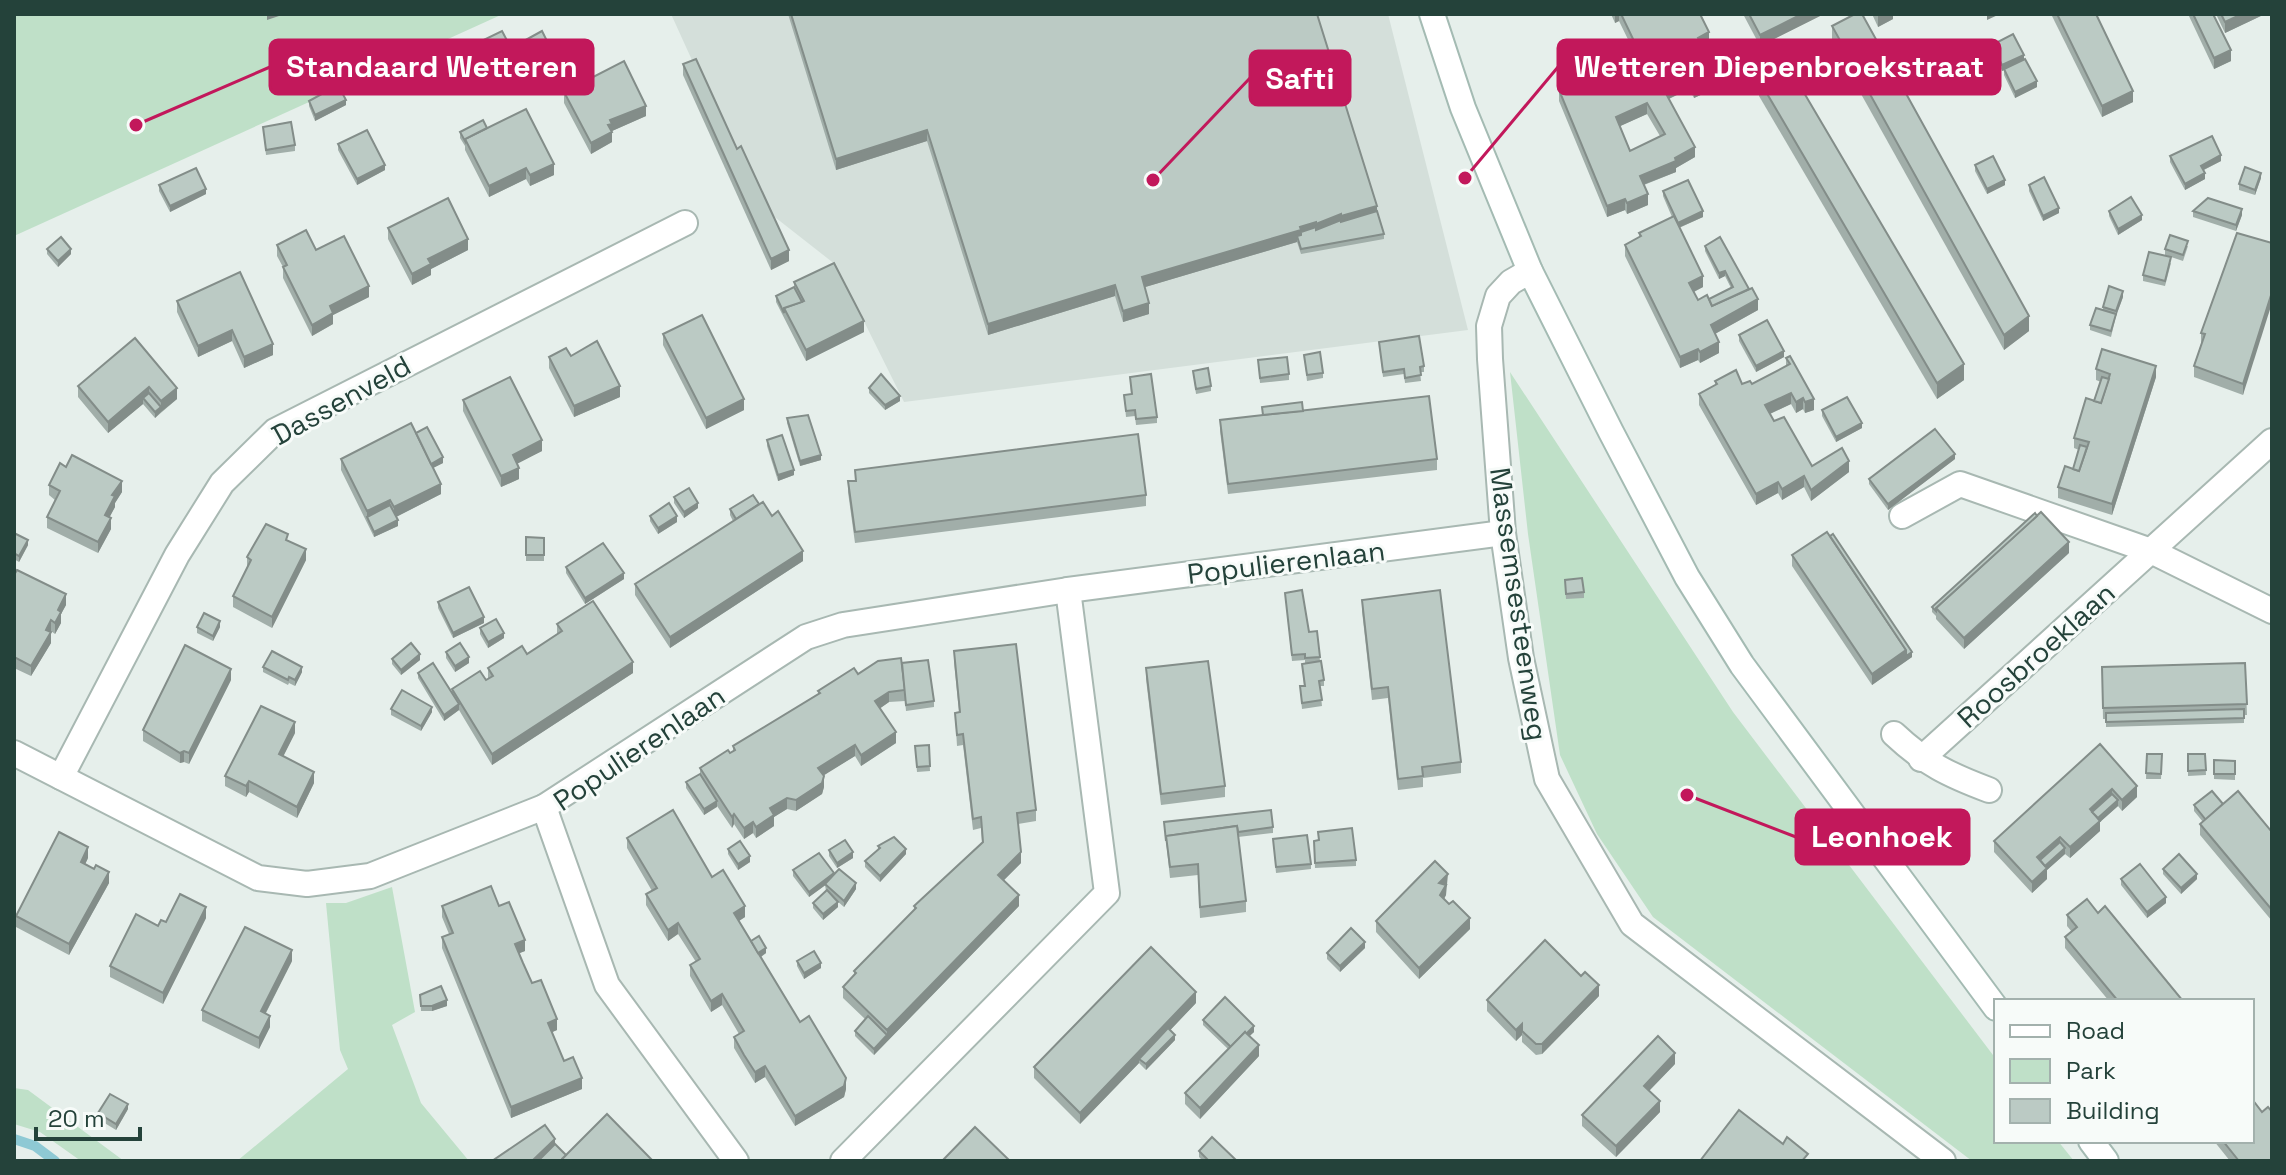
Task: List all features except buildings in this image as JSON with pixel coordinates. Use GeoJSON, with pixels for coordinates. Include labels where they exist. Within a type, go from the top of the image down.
{"type":"FeatureCollection","features":[{"type":"Feature","properties":{"kind":"street"},"geometry":{"type":"LineString","coordinates":[[1432,14],[1463,108],[1530,271],[1687,577],[1742,665],[1994,1005]]}},
{"type":"Feature","properties":{"kind":"street","name":"Dassenveld"},"geometry":{"type":"LineString","coordinates":[[61,777],[184,543],[222,483],[275,431],[685,223]]}},
{"type":"Feature","properties":{"kind":"street","name":"Massemsesteenweg"},"geometry":{"type":"LineString","coordinates":[[1530,271],[1511,282],[1498,296],[1489,326],[1503,533],[1521,658],[1547,779],[1632,924],[1943,1161]]}},
{"type":"Feature","properties":{"kind":"street","name":"Roosbroeklaan"},"geometry":{"type":"LineString","coordinates":[[1921,759],[2272,441]]}},
{"type":"Feature","properties":{"kind":"street","name":"Roosbroeklaan"},"geometry":{"type":"LineString","coordinates":[[1902,516],[1960,484],[2151,551],[2272,611]]}},
{"type":"Feature","properties":{"kind":"street","name":"Populierenlaan"},"geometry":{"type":"LineString","coordinates":[[736,1161],[607,985],[544,807],[806,637],[843,625],[1068,590],[1503,533]]}},
{"type":"Feature","properties":{"kind":"street"},"geometry":{"type":"LineString","coordinates":[[843,1161],[1107,893],[1068,590]]}},
{"type":"Feature","properties":{"kind":"street"},"geometry":{"type":"LineString","coordinates":[[1894,734],[1921,759],[1952,776],[1989,790]]}},
{"type":"Feature","properties":{"kind":"street"},"geometry":{"type":"LineString","coordinates":[[14,753],[258,878],[307,884],[370,876],[544,807]]}},
{"type":"Feature","properties":{"kind":"street"},"geometry":{"type":"LineString","coordinates":[[2092,1143],[2106,1161]]}},
{"type":"Feature","properties":{"kind":"shaded area"},"geometry":{"type":"Polygon","coordinates":[[[671,14],[1388,14],[1468,330],[904,402],[836,265],[757,203],[671,14]]]}},
{"type":"Feature","properties":{"kind":"green space"},"geometry":{"type":"Polygon","coordinates":[[[14,14],[503,14],[14,236],[14,14]]]}},
{"type":"Feature","properties":{"kind":"green space"},"geometry":{"type":"Polygon","coordinates":[[[1510,372],[1733,712],[1994,1056],[1994,1143],[2060,1143],[2074,1161],[1972,1161],[1653,917],[1597,834],[1560,755],[1528,534],[1510,372]]]}},
{"type":"Feature","properties":{"kind":"green space"},"geometry":{"type":"Polygon","coordinates":[[[392,887],[415,1012],[392,1025],[421,1103],[469,1161],[237,1161],[348,1069],[340,1050],[326,903],[346,903],[392,887]]]}},
{"type":"Feature","properties":{"kind":"green space"},"geometry":{"type":"Polygon","coordinates":[[[14,1088],[28,1090],[124,1161],[81,1161],[40,1132],[14,1124],[14,1088]]]}},
{"type":"Feature","properties":{"kind":"waterway"},"geometry":{"type":"LineString","coordinates":[[14,1139],[35,1146],[55,1161]]}},
{"type":"Feature","properties":{"kind":"place","name":"Standaard Wetteren"},"geometry":{"type":"Point","coordinates":[136,125]}},
{"type":"Feature","properties":{"kind":"place","name":"Wetteren Diepenbroekstraat"},"geometry":{"type":"Point","coordinates":[1465,178]}},
{"type":"Feature","properties":{"kind":"place","name":"Safti"},"geometry":{"type":"Point","coordinates":[1153,180]}},
{"type":"Feature","properties":{"kind":"place","name":"Leonhoek"},"geometry":{"type":"Point","coordinates":[1687,795]}}]}
